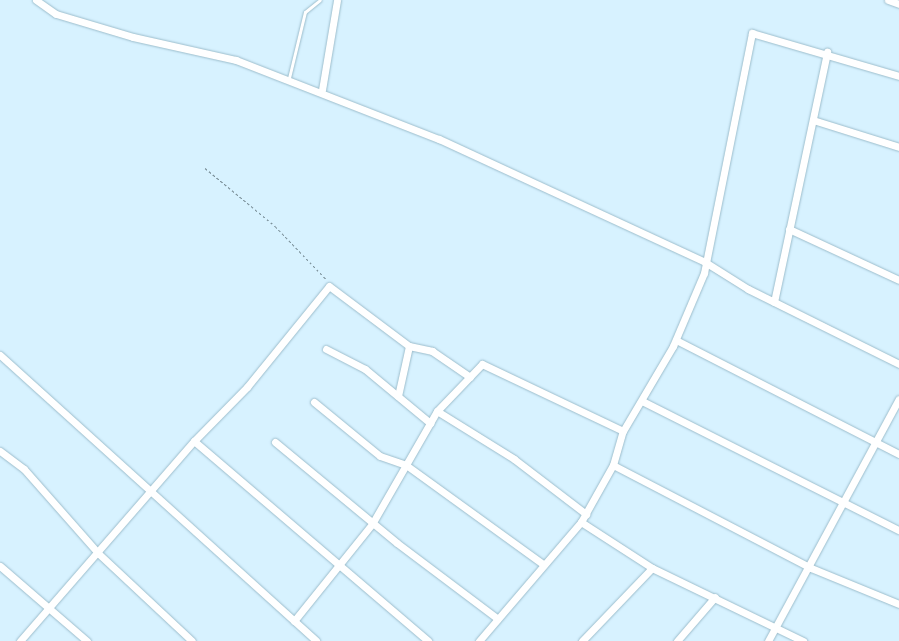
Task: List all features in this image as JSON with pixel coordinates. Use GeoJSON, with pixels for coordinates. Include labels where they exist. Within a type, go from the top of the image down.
{"type":"FeatureCollection","features":[{"type":"Feature","properties":{"kind":"street"},"geometry":{"type":"LineString","coordinates":[[36,0],[56,14],[133,37],[236,60],[322,90],[705,262],[774,302],[899,364]]}},
{"type":"Feature","properties":{"kind":"street"},"geometry":{"type":"LineString","coordinates":[[322,90],[337,0]]}},
{"type":"Feature","properties":{"kind":"street"},"geometry":{"type":"LineString","coordinates":[[888,0],[899,4]]}},
{"type":"Feature","properties":{"kind":"street"},"geometry":{"type":"LineString","coordinates":[[479,641],[581,522],[613,465],[623,431],[644,402],[676,340],[705,262],[752,33],[827,52],[899,76]]}},
{"type":"Feature","properties":{"kind":"street"},"geometry":{"type":"LineString","coordinates":[[774,302],[827,52]]}},
{"type":"Feature","properties":{"kind":"street"},"geometry":{"type":"LineString","coordinates":[[813,120],[899,147]]}},
{"type":"Feature","properties":{"kind":"street"},"geometry":{"type":"LineString","coordinates":[[789,229],[899,280]]}},
{"type":"Feature","properties":{"kind":"street"},"geometry":{"type":"LineString","coordinates":[[20,641],[99,554],[194,441],[247,386],[329,286],[409,346],[432,351],[470,377]]}},
{"type":"Feature","properties":{"kind":"street"},"geometry":{"type":"LineString","coordinates":[[676,340],[899,454]]}},
{"type":"Feature","properties":{"kind":"street"},"geometry":{"type":"LineString","coordinates":[[398,396],[409,346]]}},
{"type":"Feature","properties":{"kind":"street"},"geometry":{"type":"LineString","coordinates":[[326,349],[366,369],[430,423]]}},
{"type":"Feature","properties":{"kind":"street"},"geometry":{"type":"LineString","coordinates":[[0,355],[316,641]]}},
{"type":"Feature","properties":{"kind":"street"},"geometry":{"type":"LineString","coordinates":[[294,621],[336,564],[372,524],[437,410],[482,364],[623,431]]}},
{"type":"Feature","properties":{"kind":"street"},"geometry":{"type":"LineString","coordinates":[[768,641],[845,506],[899,399]]}},
{"type":"Feature","properties":{"kind":"street"},"geometry":{"type":"LineString","coordinates":[[314,402],[380,456],[406,465],[544,565]]}},
{"type":"Feature","properties":{"kind":"street"},"geometry":{"type":"LineString","coordinates":[[644,402],[845,506],[899,530]]}},
{"type":"Feature","properties":{"kind":"street"},"geometry":{"type":"LineString","coordinates":[[437,410],[514,459],[586,514]]}},
{"type":"Feature","properties":{"kind":"street"},"geometry":{"type":"LineString","coordinates":[[194,441],[428,641]]}},
{"type":"Feature","properties":{"kind":"street"},"geometry":{"type":"LineString","coordinates":[[275,442],[372,524],[498,619]]}},
{"type":"Feature","properties":{"kind":"street"},"geometry":{"type":"LineString","coordinates":[[0,451],[24,468],[99,554],[192,641]]}},
{"type":"Feature","properties":{"kind":"street"},"geometry":{"type":"LineString","coordinates":[[613,465],[811,568],[899,604]]}},
{"type":"Feature","properties":{"kind":"street"},"geometry":{"type":"LineString","coordinates":[[581,522],[652,568],[715,597],[776,630],[803,641]]}},
{"type":"Feature","properties":{"kind":"street"},"geometry":{"type":"LineString","coordinates":[[0,566],[87,641]]}},
{"type":"Feature","properties":{"kind":"street"},"geometry":{"type":"LineString","coordinates":[[582,641],[652,568]]}},
{"type":"Feature","properties":{"kind":"street"},"geometry":{"type":"LineString","coordinates":[[677,641],[715,597]]}},
{"type":"Feature","properties":{"kind":"lane"},"geometry":{"type":"LineString","coordinates":[[289,78],[305,12],[320,0]]}},
{"type":"Feature","properties":{"kind":"path"},"geometry":{"type":"LineString","coordinates":[[205,168],[275,226],[324,274],[329,286]]}}]}
